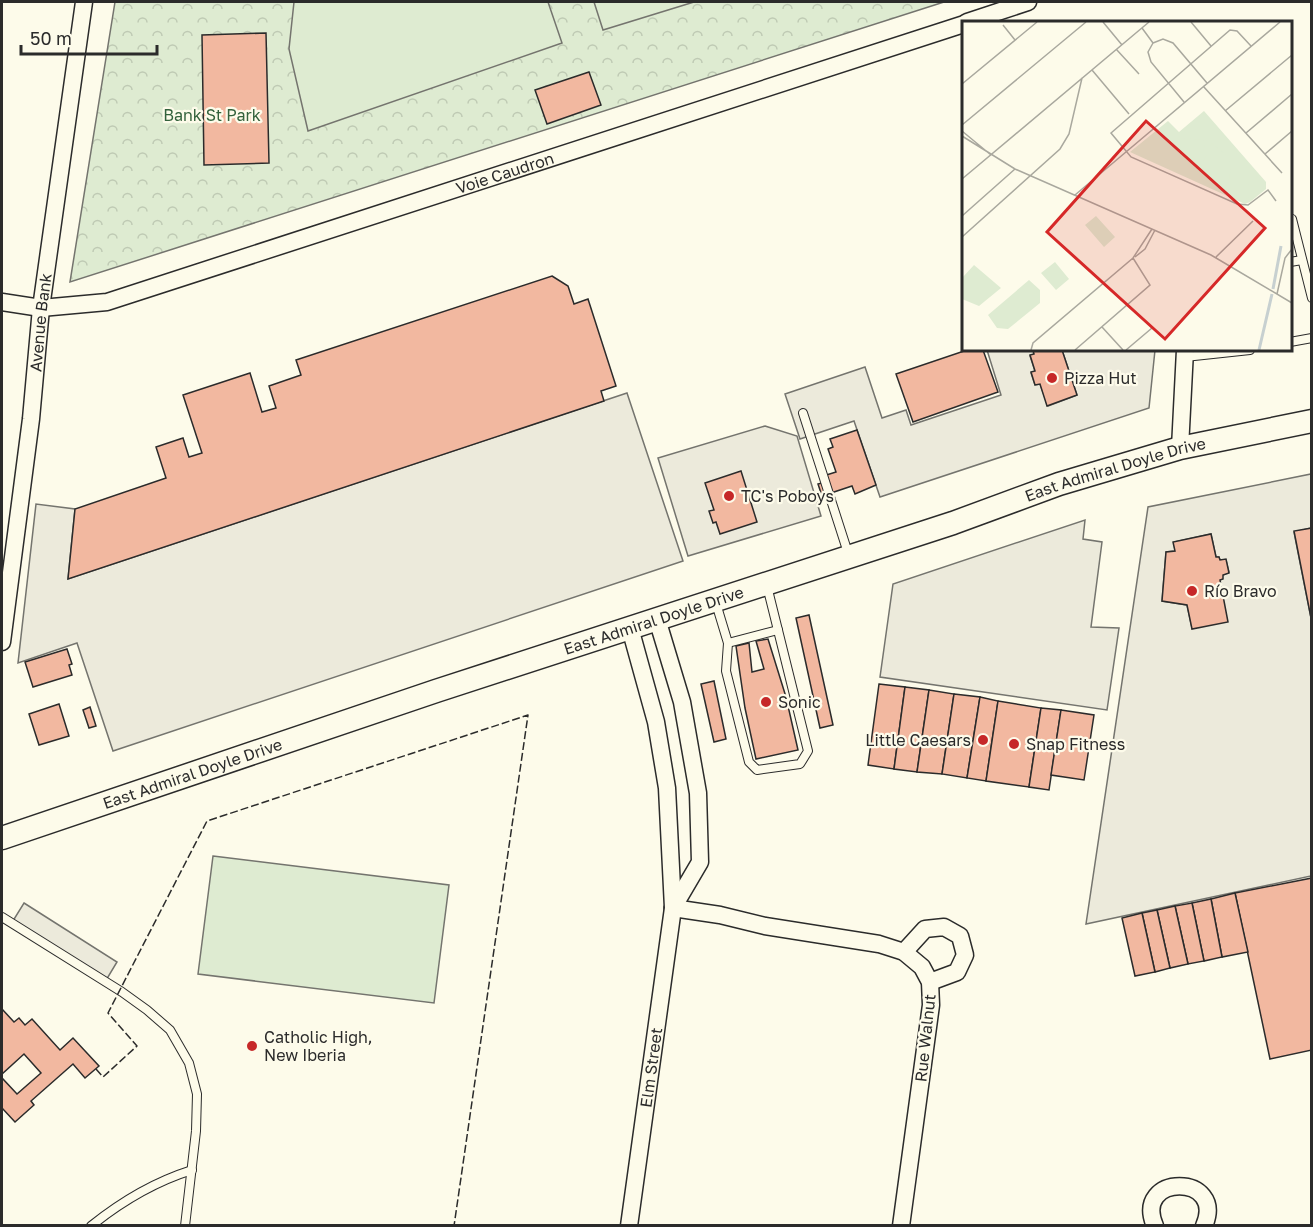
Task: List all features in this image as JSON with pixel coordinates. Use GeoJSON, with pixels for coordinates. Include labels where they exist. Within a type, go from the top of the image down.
{"type":"FeatureCollection","features":[{"type":"Feature","properties":{"kind":"main road","name":"East Admiral Doyle Drive"},"geometry":{"type":"LineString","coordinates":[[2,838],[657,619],[953,523],[1059,484],[1180,448],[1311,421]]}},
{"type":"Feature","properties":{"kind":"street","name":"Avenue Bank"},"geometry":{"type":"LineString","coordinates":[[2,642],[31,419],[41,308],[84,2]]}},
{"type":"Feature","properties":{"kind":"street","name":"Voie Caudron"},"geometry":{"type":"LineString","coordinates":[[971,21],[1028,2]]}},
{"type":"Feature","properties":{"kind":"street","name":"Voie Caudron"},"geometry":{"type":"LineString","coordinates":[[2,302],[41,308],[107,302],[962,24]]}},
{"type":"Feature","properties":{"kind":"street"},"geometry":{"type":"LineString","coordinates":[[1180,448],[1185,353]]}},
{"type":"Feature","properties":{"kind":"street","name":"Elm Street"},"geometry":{"type":"LineString","coordinates":[[657,619],[682,702],[698,793],[700,862],[673,908]]}},
{"type":"Feature","properties":{"kind":"street","name":"Elm Street"},"geometry":{"type":"LineString","coordinates":[[629,1226],[673,908],[667,788],[656,722],[630,628]]}},
{"type":"Feature","properties":{"kind":"street","name":"Rue Walnut"},"geometry":{"type":"LineString","coordinates":[[673,908],[720,915],[765,926],[879,944],[904,952],[922,967],[930,982],[931,1005],[901,1226]]}},
{"type":"Feature","properties":{"kind":"street"},"geometry":{"type":"LineString","coordinates":[[904,952],[925,929],[944,927],[960,936],[965,955],[957,972],[930,982]]}},
{"type":"Feature","properties":{"kind":"street"},"geometry":{"type":"LineString","coordinates":[[1155,1226],[1152,1214],[1155,1199],[1161,1192],[1173,1185],[1195,1189],[1202,1196],[1206,1204],[1207,1219],[1204,1226]]}},
{"type":"Feature","properties":{"kind":"lane"},"geometry":{"type":"LineString","coordinates":[[1292,219],[1311,298]]}},
{"type":"Feature","properties":{"kind":"lane"},"geometry":{"type":"LineString","coordinates":[[1292,262],[1302,260]]}},
{"type":"Feature","properties":{"kind":"lane"},"geometry":{"type":"LineString","coordinates":[[1292,342],[1311,338]]}},
{"type":"Feature","properties":{"kind":"lane"},"geometry":{"type":"LineString","coordinates":[[1185,353],[1237,351]]}},
{"type":"Feature","properties":{"kind":"lane"},"geometry":{"type":"LineString","coordinates":[[803,413],[849,556]]}},
{"type":"Feature","properties":{"kind":"lane"},"geometry":{"type":"LineString","coordinates":[[715,600],[728,643],[726,671],[749,762],[757,770],[800,764],[808,751],[766,583]]}},
{"type":"Feature","properties":{"kind":"lane"},"geometry":{"type":"LineString","coordinates":[[728,643],[778,630]]}},
{"type":"Feature","properties":{"kind":"lane"},"geometry":{"type":"LineString","coordinates":[[2,917],[122,992],[170,1030],[189,1063],[197,1094],[192,1170],[185,1226]]}},
{"type":"Feature","properties":{"kind":"lane"},"geometry":{"type":"LineString","coordinates":[[91,1226],[125,1201],[162,1179],[192,1170]]}},
{"type":"Feature","properties":{"kind":"green space","name":"Bank St Park"},"geometry":{"type":"Polygon","coordinates":[[[115,2],[944,2],[70,282],[115,2]]]}},
{"type":"Feature","properties":{"kind":"green space"},"geometry":{"type":"Polygon","coordinates":[[[294,2],[548,2],[562,43],[308,131],[289,49],[294,2]]]}},
{"type":"Feature","properties":{"kind":"green space"},"geometry":{"type":"Polygon","coordinates":[[[594,2],[694,2],[603,30],[594,2]]]}},
{"type":"Feature","properties":{"kind":"green space"},"geometry":{"type":"Polygon","coordinates":[[[213,856],[449,885],[434,1003],[198,974],[213,856]]]}},
{"type":"Feature","properties":{"kind":"shaded area"},"geometry":{"type":"Polygon","coordinates":[[[987,351],[1033,351],[1034,354],[1030,356],[1035,371],[1031,373],[1035,385],[1040,384],[1048,406],[1077,395],[1062,351],[1155,351],[1149,408],[880,497],[854,421],[800,439],[785,394],[865,367],[882,418],[906,410],[911,425],[1001,395],[987,351]]]}},
{"type":"Feature","properties":{"kind":"shaded area"},"geometry":{"type":"Polygon","coordinates":[[[627,393],[683,561],[113,751],[77,643],[18,663],[36,504],[75,509],[68,579],[627,393]]]}},
{"type":"Feature","properties":{"kind":"shaded area"},"geometry":{"type":"Polygon","coordinates":[[[765,426],[797,436],[821,516],[688,556],[658,458],[765,426]]]}},
{"type":"Feature","properties":{"kind":"shaded area"},"geometry":{"type":"Polygon","coordinates":[[[1311,474],[1311,528],[1294,532],[1311,618],[1311,876],[1086,924],[1148,507],[1311,474]],[[1211,534],[1174,542],[1175,551],[1166,552],[1162,601],[1187,605],[1192,628],[1223,575],[1229,572],[1226,560],[1216,557],[1211,534]]]}},
{"type":"Feature","properties":{"kind":"shaded area"},"geometry":{"type":"Polygon","coordinates":[[[1085,520],[1083,539],[1102,542],[1091,627],[1119,628],[1107,710],[880,677],[893,584],[1085,520]]]}},
{"type":"Feature","properties":{"kind":"shaded area"},"geometry":{"type":"Polygon","coordinates":[[[24,903],[117,962],[105,982],[11,924],[24,903]]]}},
{"type":"Feature","properties":{"kind":"building"},"geometry":{"type":"Polygon","coordinates":[[[266,33],[269,163],[204,165],[202,35],[266,33]]]}},
{"type":"Feature","properties":{"kind":"building"},"geometry":{"type":"Polygon","coordinates":[[[589,72],[601,105],[547,124],[535,90],[589,72]]]}},
{"type":"Feature","properties":{"kind":"building"},"geometry":{"type":"Polygon","coordinates":[[[552,276],[568,286],[574,304],[588,299],[616,386],[601,391],[604,401],[68,579],[75,509],[166,478],[156,447],[183,438],[189,457],[202,453],[183,395],[250,373],[262,412],[276,408],[269,386],[301,375],[296,360],[552,276]]]}},
{"type":"Feature","properties":{"kind":"building"},"geometry":{"type":"Polygon","coordinates":[[[964,351],[983,351],[998,392],[913,422],[896,374],[964,351]]]}},
{"type":"Feature","properties":{"kind":"building","name":"Pizza Hut"},"geometry":{"type":"Polygon","coordinates":[[[1033,351],[1062,351],[1077,395],[1047,406],[1040,384],[1035,385],[1031,372],[1035,371],[1030,355],[1034,354],[1033,351]]]}},
{"type":"Feature","properties":{"kind":"building"},"geometry":{"type":"Polygon","coordinates":[[[857,430],[876,485],[855,494],[852,486],[822,496],[818,484],[822,483],[820,477],[836,472],[828,449],[833,447],[830,439],[857,430]]]}},
{"type":"Feature","properties":{"kind":"building","name":"TC's Poboys"},"geometry":{"type":"Polygon","coordinates":[[[741,471],[757,522],[720,534],[709,511],[714,510],[705,483],[741,471]]]}},
{"type":"Feature","properties":{"kind":"building"},"geometry":{"type":"Polygon","coordinates":[[[1312,528],[1312,618],[1311,618],[1294,531],[1312,528]]]}},
{"type":"Feature","properties":{"kind":"building","name":"Río Bravo"},"geometry":{"type":"Polygon","coordinates":[[[1211,534],[1216,557],[1220,560],[1226,559],[1229,573],[1223,575],[1223,579],[1220,580],[1228,622],[1192,629],[1187,605],[1162,601],[1166,552],[1175,551],[1173,542],[1211,534]]]}},
{"type":"Feature","properties":{"kind":"building","name":"Sonic"},"geometry":{"type":"Polygon","coordinates":[[[809,615],[833,725],[820,728],[796,618],[809,615]]]}},
{"type":"Feature","properties":{"kind":"building","name":"Sonic"},"geometry":{"type":"Polygon","coordinates":[[[768,639],[786,697],[798,750],[756,759],[745,708],[736,646],[749,643],[752,672],[764,669],[756,641],[768,639]]]}},
{"type":"Feature","properties":{"kind":"building"},"geometry":{"type":"Polygon","coordinates":[[[67,649],[72,664],[69,665],[72,675],[33,687],[25,662],[67,649]]]}},
{"type":"Feature","properties":{"kind":"building"},"geometry":{"type":"Polygon","coordinates":[[[714,681],[726,739],[714,742],[701,684],[714,681]]]}},
{"type":"Feature","properties":{"kind":"building"},"geometry":{"type":"Polygon","coordinates":[[[879,684],[905,687],[894,769],[868,765],[879,684]]]}},
{"type":"Feature","properties":{"kind":"building"},"geometry":{"type":"Polygon","coordinates":[[[905,687],[929,690],[917,772],[894,769],[905,687]]]}},
{"type":"Feature","properties":{"kind":"building"},"geometry":{"type":"Polygon","coordinates":[[[929,690],[954,694],[942,774],[917,772],[929,690]]]}},
{"type":"Feature","properties":{"kind":"building"},"geometry":{"type":"Polygon","coordinates":[[[954,694],[980,697],[967,778],[942,774],[954,694]]]}},
{"type":"Feature","properties":{"kind":"building","name":"Little Caesars"},"geometry":{"type":"Polygon","coordinates":[[[980,697],[998,701],[986,781],[967,778],[980,697]]]}},
{"type":"Feature","properties":{"kind":"building","name":"Snap Fitness"},"geometry":{"type":"Polygon","coordinates":[[[998,701],[1041,708],[1029,787],[986,781],[998,701]]]}},
{"type":"Feature","properties":{"kind":"building"},"geometry":{"type":"Polygon","coordinates":[[[59,704],[69,736],[39,745],[29,714],[59,704]]]}},
{"type":"Feature","properties":{"kind":"building"},"geometry":{"type":"Polygon","coordinates":[[[90,707],[96,726],[89,728],[83,710],[90,707]]]}},
{"type":"Feature","properties":{"kind":"building"},"geometry":{"type":"Polygon","coordinates":[[[1041,708],[1061,710],[1049,790],[1029,787],[1041,708]]]}},
{"type":"Feature","properties":{"kind":"building"},"geometry":{"type":"Polygon","coordinates":[[[1061,710],[1094,715],[1084,780],[1051,775],[1061,710]]]}},
{"type":"Feature","properties":{"kind":"building"},"geometry":{"type":"Polygon","coordinates":[[[1312,878],[1312,1050],[1270,1059],[1235,893],[1312,878]]]}},
{"type":"Feature","properties":{"kind":"building"},"geometry":{"type":"Polygon","coordinates":[[[1235,893],[1248,952],[1222,957],[1211,899],[1235,893]]]}},
{"type":"Feature","properties":{"kind":"building"},"geometry":{"type":"Polygon","coordinates":[[[1211,899],[1222,957],[1204,961],[1192,903],[1211,899]]]}},
{"type":"Feature","properties":{"kind":"building"},"geometry":{"type":"Polygon","coordinates":[[[1192,903],[1204,961],[1188,964],[1175,906],[1192,903]]]}},
{"type":"Feature","properties":{"kind":"building"},"geometry":{"type":"Polygon","coordinates":[[[1175,906],[1188,964],[1170,968],[1157,910],[1175,906]]]}},
{"type":"Feature","properties":{"kind":"building"},"geometry":{"type":"Polygon","coordinates":[[[1157,910],[1170,968],[1155,972],[1142,913],[1157,910]]]}},
{"type":"Feature","properties":{"kind":"building"},"geometry":{"type":"Polygon","coordinates":[[[1142,913],[1155,972],[1135,976],[1122,918],[1142,913]]]}},
{"type":"Feature","properties":{"kind":"building"},"geometry":{"type":"Polygon","coordinates":[[[2,1009],[14,1022],[19,1018],[25,1025],[32,1019],[60,1050],[73,1038],[99,1066],[85,1078],[73,1064],[31,1101],[34,1105],[15,1122],[2,1108],[2,1078],[17,1094],[41,1073],[24,1054],[2,1074],[2,1009]]]}},
{"type":"Feature","properties":{"kind":"fence"},"geometry":{"type":"LineString","coordinates":[[96,1069],[103,1077],[137,1046],[108,1013],[207,821],[528,715],[454,1226]]}},
{"type":"Feature","properties":{"kind":"place","name":"Pizza Hut"},"geometry":{"type":"Point","coordinates":[1052,378]}},
{"type":"Feature","properties":{"kind":"place","name":"TC's Poboys"},"geometry":{"type":"Point","coordinates":[729,496]}},
{"type":"Feature","properties":{"kind":"place","name":"Río Bravo"},"geometry":{"type":"Point","coordinates":[1192,591]}},
{"type":"Feature","properties":{"kind":"place","name":"Sonic"},"geometry":{"type":"Point","coordinates":[766,702]}},
{"type":"Feature","properties":{"kind":"place","name":"Little Caesars"},"geometry":{"type":"Point","coordinates":[983,740]}},
{"type":"Feature","properties":{"kind":"place","name":"Snap Fitness"},"geometry":{"type":"Point","coordinates":[1014,744]}},
{"type":"Feature","properties":{"kind":"place","name":"Catholic High, New Iberia"},"geometry":{"type":"Point","coordinates":[252,1046]}}]}
